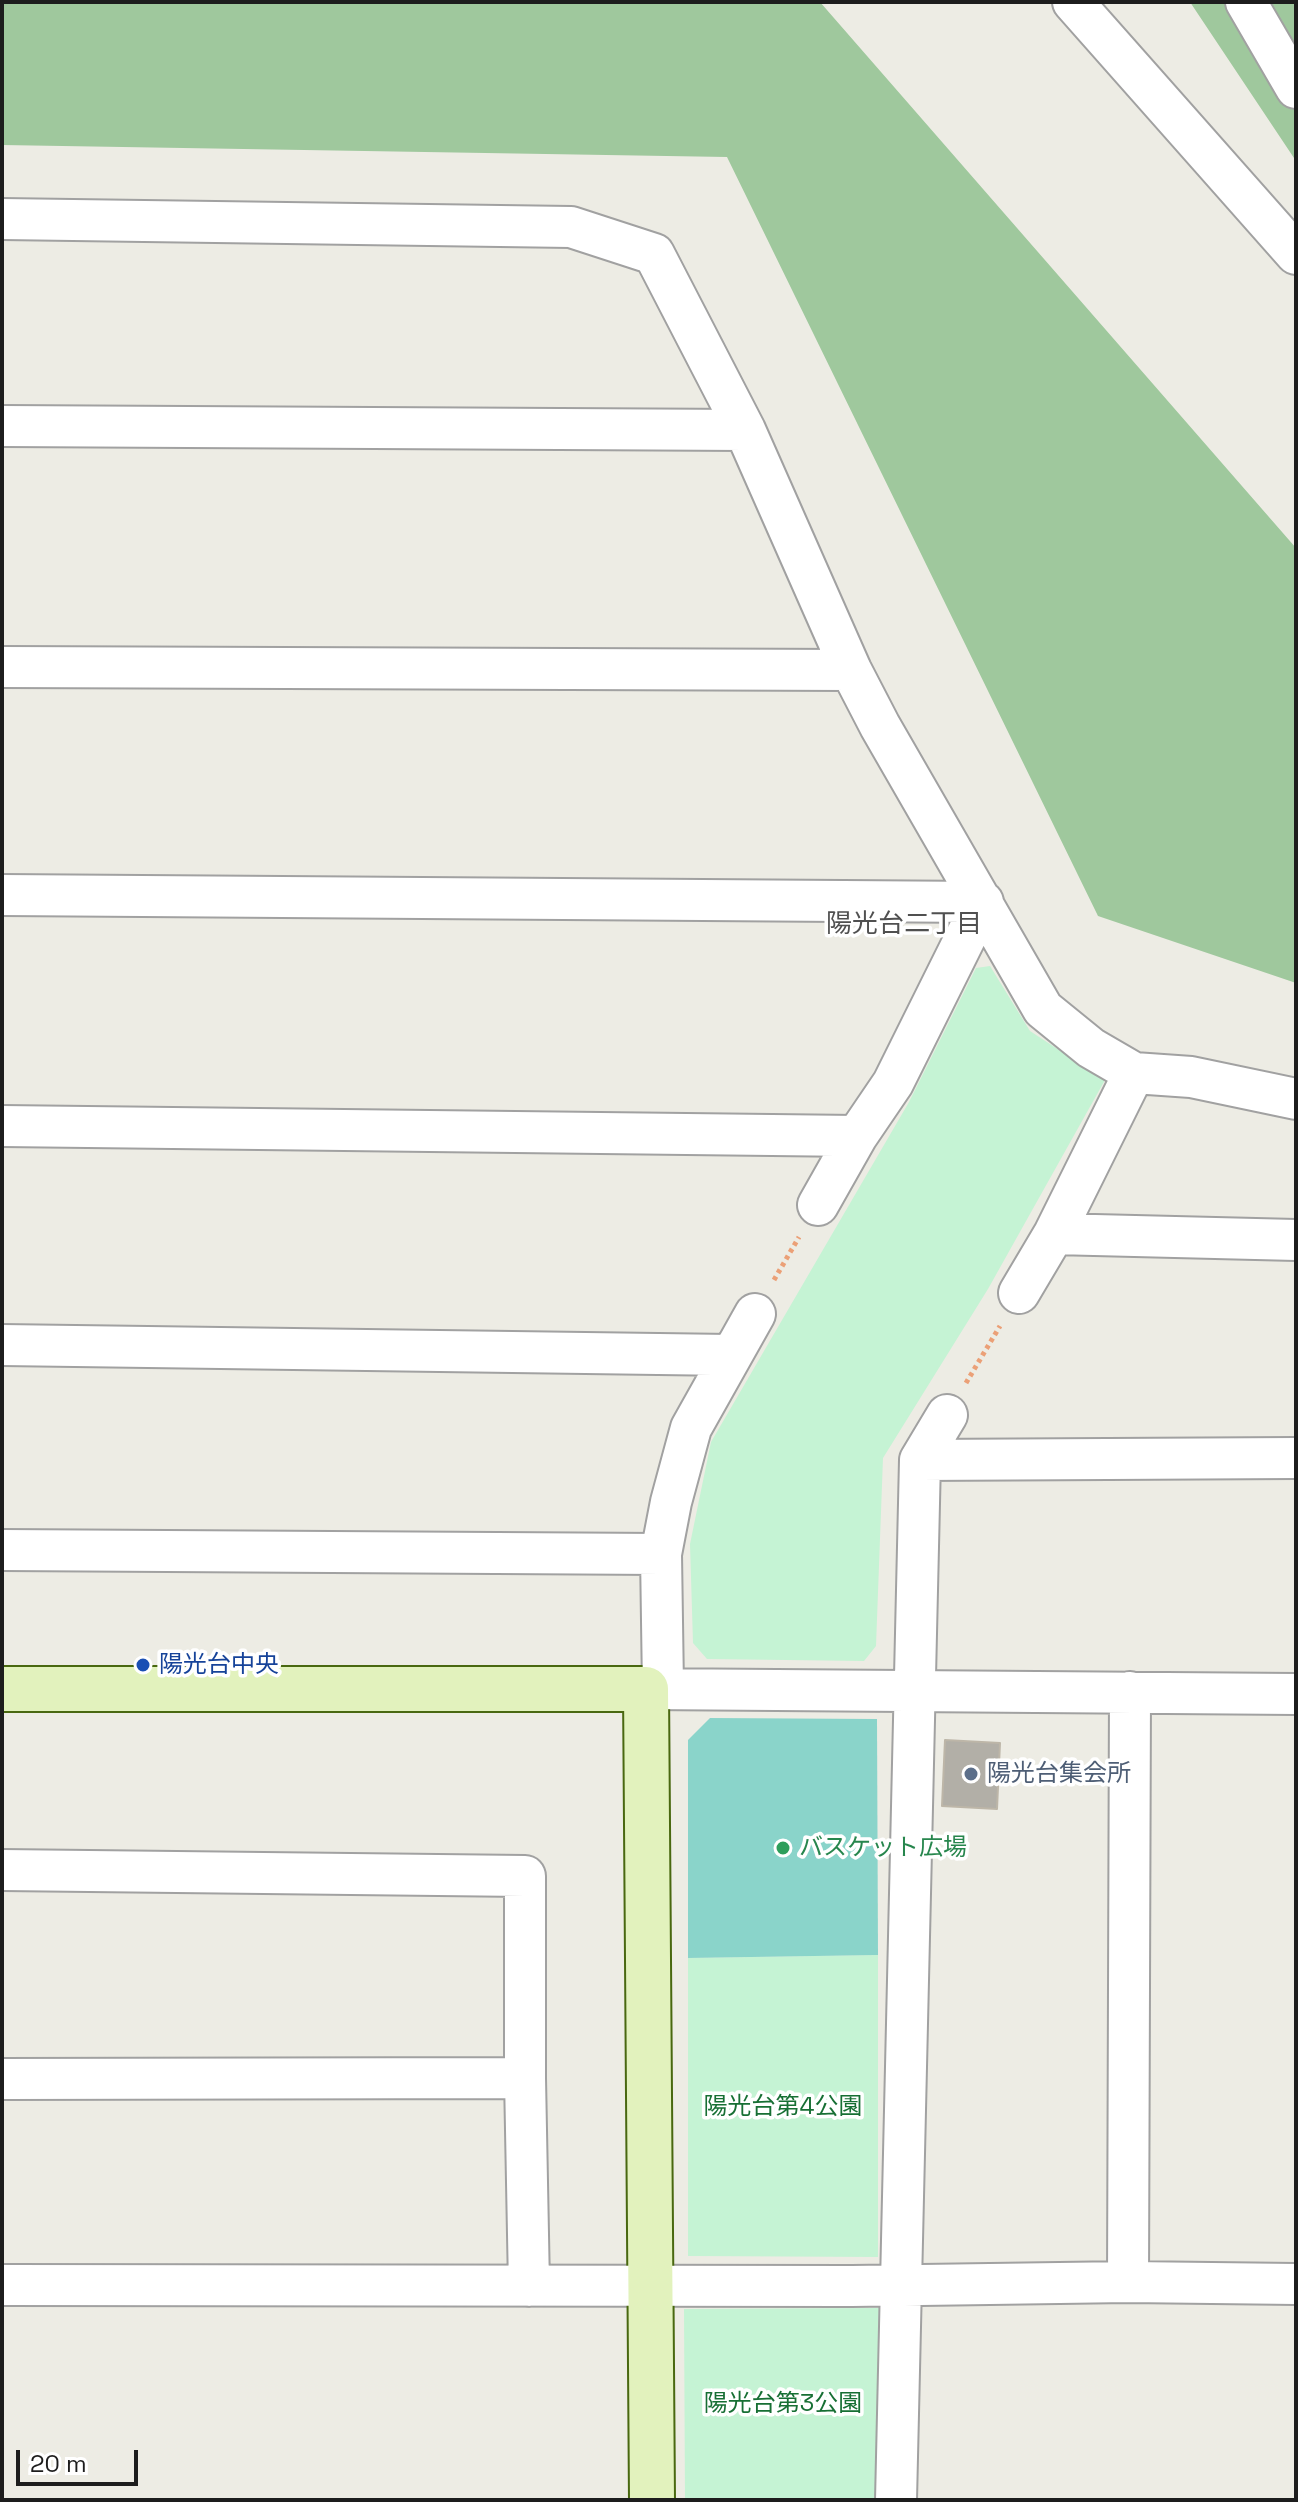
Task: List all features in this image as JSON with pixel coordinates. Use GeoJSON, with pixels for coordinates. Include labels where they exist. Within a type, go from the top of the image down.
{"type":"FeatureCollection","features":[{"type":"Feature","properties":{"kind":"street"},"geometry":{"type":"LineString","coordinates":[[1073,2],[1296,254]]}},
{"type":"Feature","properties":{"kind":"street"},"geometry":{"type":"LineString","coordinates":[[1246,2],[1296,88]]}},
{"type":"Feature","properties":{"kind":"street"},"geometry":{"type":"LineString","coordinates":[[2,219],[571,227],[654,254],[745,430],[851,670],[1043,1009],[1091,1048],[1134,1073],[1191,1077],[1296,1099]]}},
{"type":"Feature","properties":{"kind":"street"},"geometry":{"type":"LineString","coordinates":[[2,426],[745,430]]}},
{"type":"Feature","properties":{"kind":"street"},"geometry":{"type":"LineString","coordinates":[[2,667],[851,670]]}},
{"type":"Feature","properties":{"kind":"street"},"geometry":{"type":"LineString","coordinates":[[2,895],[983,902]]}},
{"type":"Feature","properties":{"kind":"street"},"geometry":{"type":"LineString","coordinates":[[818,1205],[857,1136],[893,1083],[983,902]]}},
{"type":"Feature","properties":{"kind":"street"},"geometry":{"type":"LineString","coordinates":[[1019,1293],[1054,1234],[1134,1073]]}},
{"type":"Feature","properties":{"kind":"street"},"geometry":{"type":"LineString","coordinates":[[2,1126],[857,1136]]}},
{"type":"Feature","properties":{"kind":"street"},"geometry":{"type":"LineString","coordinates":[[1054,1234],[1296,1240]]}},
{"type":"Feature","properties":{"kind":"street"},"geometry":{"type":"LineString","coordinates":[[652,2500],[655,1688],[661,1554],[691,1428],[755,1314]]}},
{"type":"Feature","properties":{"kind":"street"},"geometry":{"type":"LineString","coordinates":[[2,1345],[731,1355]]}},
{"type":"Feature","properties":{"kind":"street"},"geometry":{"type":"LineString","coordinates":[[896,2500],[920,1460],[947,1415]]}},
{"type":"Feature","properties":{"kind":"street"},"geometry":{"type":"LineString","coordinates":[[920,1460],[1296,1458]]}},
{"type":"Feature","properties":{"kind":"street"},"geometry":{"type":"LineString","coordinates":[[2,1550],[661,1554]]}},
{"type":"Feature","properties":{"kind":"street"},"geometry":{"type":"LineString","coordinates":[[2,1689],[655,1688],[1296,1694]]}},
{"type":"Feature","properties":{"kind":"street"},"geometry":{"type":"LineString","coordinates":[[1128,2282],[1130,1692]]}},
{"type":"Feature","properties":{"kind":"street"},"geometry":{"type":"LineString","coordinates":[[2,1870],[525,1876],[529,2286]]}},
{"type":"Feature","properties":{"kind":"street"},"geometry":{"type":"LineString","coordinates":[[2,2079],[525,2078]]}},
{"type":"Feature","properties":{"kind":"street"},"geometry":{"type":"LineString","coordinates":[[2,2285],[1296,2284]]}},
{"type":"Feature","properties":{"kind":"path"},"geometry":{"type":"LineString","coordinates":[[755,1314],[818,1205]]}},
{"type":"Feature","properties":{"kind":"path"},"geometry":{"type":"LineString","coordinates":[[947,1415],[1019,1293]]}},
{"type":"Feature","properties":{"kind":"green space"},"geometry":{"type":"Polygon","coordinates":[[[2,2],[820,2],[1296,548],[1296,983],[1098,916],[727,157],[2,145],[2,2]]]}},
{"type":"Feature","properties":{"kind":"green space"},"geometry":{"type":"Polygon","coordinates":[[[1190,2],[1296,2],[1296,161],[1190,2]]]}},
{"type":"Feature","properties":{"kind":"green space"},"geometry":{"type":"Polygon","coordinates":[[[990,966],[1030,1031],[1105,1080],[988,1289],[883,1458],[876,1646],[864,1661],[707,1659],[693,1643],[690,1544],[711,1442],[909,1102],[976,968],[990,966]]]}},
{"type":"Feature","properties":{"kind":"green space","name":"陽光台第4公園"},"geometry":{"type":"Polygon","coordinates":[[[878,1955],[878,2257],[688,2256],[688,1958],[878,1955]]]}},
{"type":"Feature","properties":{"kind":"green space","name":"陽光台第3公園"},"geometry":{"type":"Polygon","coordinates":[[[880,2308],[881,2500],[685,2500],[684,2309],[880,2308]]]}},
{"type":"Feature","properties":{"kind":"shaded area","name":"バスケット広場"},"geometry":{"type":"Polygon","coordinates":[[[710,1718],[877,1719],[878,1955],[688,1958],[688,1740],[710,1718]]]}},
{"type":"Feature","properties":{"kind":"building","name":"陽光台集会所"},"geometry":{"type":"Polygon","coordinates":[[[945,1740],[1000,1743],[997,1809],[942,1806],[945,1740]]]}},
{"type":"Feature","properties":{"kind":"place","name":"陽光台中央"},"geometry":{"type":"Point","coordinates":[143,1665]}},
{"type":"Feature","properties":{"kind":"place","name":"陽光台集会所"},"geometry":{"type":"Point","coordinates":[971,1774]}},
{"type":"Feature","properties":{"kind":"place","name":"バスケット広場"},"geometry":{"type":"Point","coordinates":[783,1848]}},
{"type":"Feature","properties":{"kind":"district","name":"陽光台二丁目"},"geometry":{"type":"Point","coordinates":[904,925]}}]}
